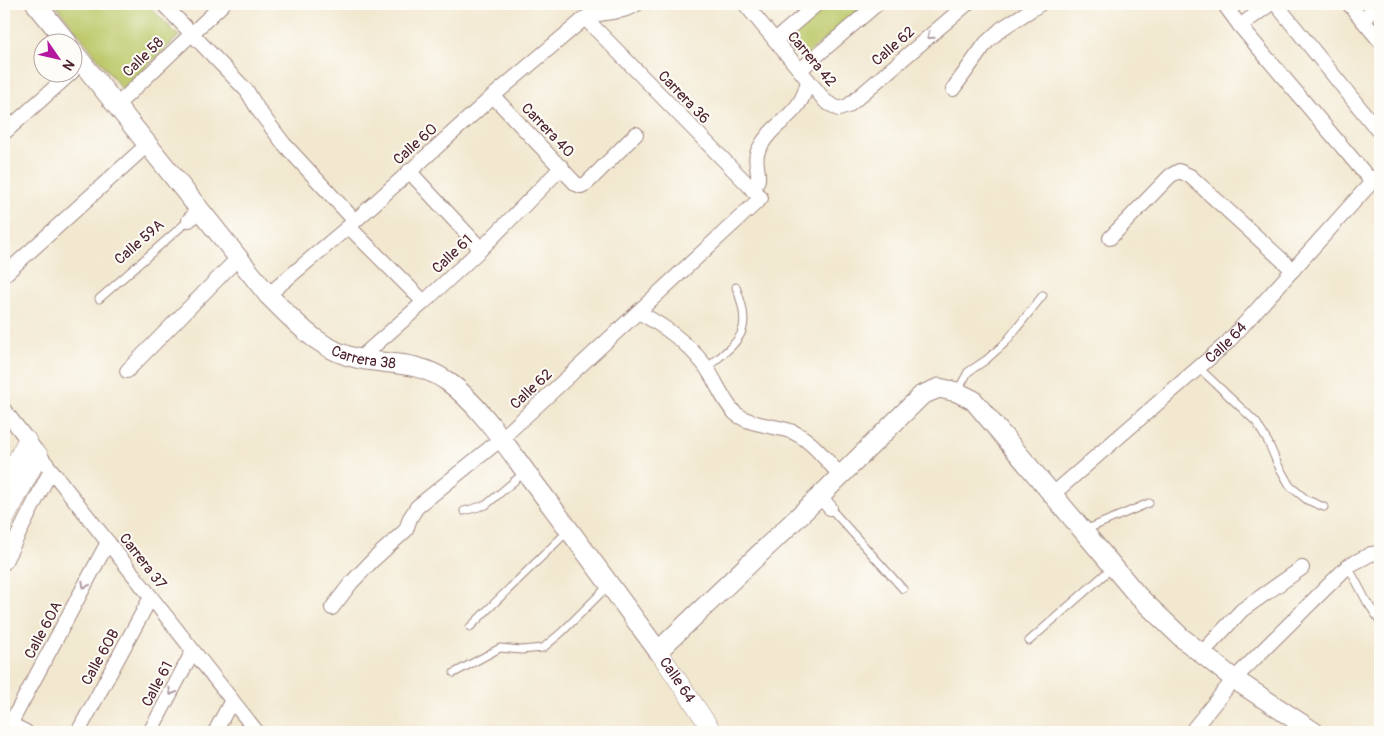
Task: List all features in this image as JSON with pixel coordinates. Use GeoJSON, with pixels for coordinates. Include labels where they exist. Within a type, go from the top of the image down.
{"type":"FeatureCollection","features":[{"type":"Feature","properties":{"kind":"main road"},"geometry":{"type":"LineString","coordinates":[[36,4],[59,32]]}},
{"type":"Feature","properties":{"kind":"main road","name":"Carrera 38"},"geometry":{"type":"LineString","coordinates":[[82,71],[116,105],[148,144],[195,215],[238,258],[268,295],[300,326],[317,340],[335,351],[359,359],[425,368],[447,381],[467,398],[526,471],[658,651]]}},
{"type":"Feature","properties":{"kind":"main road"},"geometry":{"type":"LineString","coordinates":[[658,651],[825,502],[841,476],[922,395],[939,388],[957,392],[973,400],[1138,596],[1182,638],[1234,679],[1314,732]]}},
{"type":"Feature","properties":{"kind":"street"},"geometry":{"type":"LineString","coordinates":[[163,4],[246,91],[284,144],[352,224],[424,302]]}},
{"type":"Feature","properties":{"kind":"street","name":"Calle 58"},"geometry":{"type":"LineString","coordinates":[[116,105],[223,4]]}},
{"type":"Feature","properties":{"kind":"street"},"geometry":{"type":"LineString","coordinates":[[585,18],[595,13],[625,10],[637,4]]}},
{"type":"Feature","properties":{"kind":"street","name":"Carrera 42"},"geometry":{"type":"LineString","coordinates":[[744,4],[826,102],[839,109]]}},
{"type":"Feature","properties":{"kind":"street"},"geometry":{"type":"LineString","coordinates":[[775,40],[817,4]]}},
{"type":"Feature","properties":{"kind":"street"},"geometry":{"type":"LineString","coordinates":[[757,194],[756,162],[758,150],[767,136],[796,109],[806,92],[804,75],[877,4]]}},
{"type":"Feature","properties":{"kind":"street","name":"Calle 62"},"geometry":{"type":"LineString","coordinates":[[839,109],[848,106],[967,4]]}},
{"type":"Feature","properties":{"kind":"street"},"geometry":{"type":"LineString","coordinates":[[953,89],[986,43],[1001,29],[1040,4]]}},
{"type":"Feature","properties":{"kind":"street"},"geometry":{"type":"LineString","coordinates":[[1224,4],[1240,26],[1376,178]]}},
{"type":"Feature","properties":{"kind":"street"},"geometry":{"type":"LineString","coordinates":[[1240,26],[1270,4]]}},
{"type":"Feature","properties":{"kind":"street"},"geometry":{"type":"LineString","coordinates":[[1276,4],[1380,133]]}},
{"type":"Feature","properties":{"kind":"street"},"geometry":{"type":"LineString","coordinates":[[1349,4],[1380,41]]}},
{"type":"Feature","properties":{"kind":"street"},"geometry":{"type":"LineString","coordinates":[[1364,21],[1375,4]]}},
{"type":"Feature","properties":{"kind":"street","name":"Calle 60"},"geometry":{"type":"LineString","coordinates":[[268,295],[352,224],[493,96],[585,18]]}},
{"type":"Feature","properties":{"kind":"street","name":"Carrera 36"},"geometry":{"type":"LineString","coordinates":[[585,18],[757,194]]}},
{"type":"Feature","properties":{"kind":"street"},"geometry":{"type":"LineString","coordinates":[[4,133],[56,82]]}},
{"type":"Feature","properties":{"kind":"street","name":"Carrera 40"},"geometry":{"type":"LineString","coordinates":[[493,96],[576,184],[581,186],[587,183],[636,134]]}},
{"type":"Feature","properties":{"kind":"street"},"geometry":{"type":"LineString","coordinates":[[796,109],[826,102]]}},
{"type":"Feature","properties":{"kind":"street"},"geometry":{"type":"LineString","coordinates":[[4,275],[148,144]]}},
{"type":"Feature","properties":{"kind":"street","name":"Calle 61"},"geometry":{"type":"LineString","coordinates":[[359,359],[481,249],[562,167]]}},
{"type":"Feature","properties":{"kind":"street"},"geometry":{"type":"LineString","coordinates":[[409,171],[481,249]]}},
{"type":"Feature","properties":{"kind":"street"},"geometry":{"type":"LineString","coordinates":[[1110,238],[1170,176],[1179,172],[1190,176],[1293,270]]}},
{"type":"Feature","properties":{"kind":"street","name":"Calle 64"},"geometry":{"type":"LineString","coordinates":[[1053,494],[1227,342],[1376,178]]}},
{"type":"Feature","properties":{"kind":"street","name":"Calle 62"},"geometry":{"type":"LineString","coordinates":[[332,608],[351,583],[406,530],[410,518],[417,507],[501,439],[638,312],[757,194]]}},
{"type":"Feature","properties":{"kind":"street"},"geometry":{"type":"LineString","coordinates":[[127,371],[238,258]]}},
{"type":"Feature","properties":{"kind":"street"},"geometry":{"type":"LineString","coordinates":[[638,312],[683,343],[707,368],[734,412],[743,418],[762,425],[788,430],[804,437],[841,476]]}},
{"type":"Feature","properties":{"kind":"street","name":"Carrera 37"},"geometry":{"type":"LineString","coordinates":[[4,410],[257,732]]}},
{"type":"Feature","properties":{"kind":"street"},"geometry":{"type":"LineString","coordinates":[[4,485],[27,440]]}},
{"type":"Feature","properties":{"kind":"street"},"geometry":{"type":"LineString","coordinates":[[4,521],[39,455]]}},
{"type":"Feature","properties":{"kind":"street"},"geometry":{"type":"LineString","coordinates":[[4,563],[51,470]]}},
{"type":"Feature","properties":{"kind":"street","name":"Calle 60A"},"geometry":{"type":"LineString","coordinates":[[7,726],[108,542]]}},
{"type":"Feature","properties":{"kind":"street"},"geometry":{"type":"LineString","coordinates":[[1190,732],[1234,679],[1348,566],[1371,554],[1380,553]]}},
{"type":"Feature","properties":{"kind":"street"},"geometry":{"type":"LineString","coordinates":[[1202,653],[1242,610],[1302,568]]}},
{"type":"Feature","properties":{"kind":"street","name":"Calle 60B"},"geometry":{"type":"LineString","coordinates":[[78,732],[151,597]]}},
{"type":"Feature","properties":{"kind":"street","name":"Calle 61"},"geometry":{"type":"LineString","coordinates":[[150,732],[193,651]]}},
{"type":"Feature","properties":{"kind":"street","name":"Calle 64"},"geometry":{"type":"LineString","coordinates":[[658,651],[714,732]]}},
{"type":"Feature","properties":{"kind":"street"},"geometry":{"type":"LineString","coordinates":[[215,732],[232,700]]}},
{"type":"Feature","properties":{"kind":"street"},"geometry":{"type":"LineString","coordinates":[[7,726],[26,732]]}},
{"type":"Feature","properties":{"kind":"lane","name":"Calle 59A"},"geometry":{"type":"LineString","coordinates":[[99,299],[195,215]]}},
{"type":"Feature","properties":{"kind":"lane"},"geometry":{"type":"LineString","coordinates":[[707,368],[741,336],[745,322],[744,308],[736,287]]}},
{"type":"Feature","properties":{"kind":"lane"},"geometry":{"type":"LineString","coordinates":[[957,392],[968,372],[986,360],[1005,343],[1043,295]]}},
{"type":"Feature","properties":{"kind":"lane"},"geometry":{"type":"LineString","coordinates":[[1199,368],[1256,422],[1290,486],[1308,500],[1324,507]]}},
{"type":"Feature","properties":{"kind":"lane"},"geometry":{"type":"LineString","coordinates":[[464,511],[486,504],[526,471]]}},
{"type":"Feature","properties":{"kind":"lane"},"geometry":{"type":"LineString","coordinates":[[825,502],[903,589]]}},
{"type":"Feature","properties":{"kind":"lane"},"geometry":{"type":"LineString","coordinates":[[1083,531],[1149,503]]}},
{"type":"Feature","properties":{"kind":"lane"},"geometry":{"type":"LineString","coordinates":[[470,627],[570,530]]}},
{"type":"Feature","properties":{"kind":"lane"},"geometry":{"type":"LineString","coordinates":[[1029,641],[1113,566]]}},
{"type":"Feature","properties":{"kind":"lane"},"geometry":{"type":"LineString","coordinates":[[1348,566],[1367,602],[1380,621]]}},
{"type":"Feature","properties":{"kind":"lane"},"geometry":{"type":"LineString","coordinates":[[454,673],[500,648],[521,650],[543,648],[562,632],[609,584]]}},
{"type":"Feature","properties":{"kind":"green space"},"geometry":{"type":"Polygon","coordinates":[[[55,4],[147,4],[179,36],[122,89],[82,38],[82,32],[77,32],[55,4]]]}},
{"type":"Feature","properties":{"kind":"green space"},"geometry":{"type":"Polygon","coordinates":[[[829,4],[866,4],[802,59],[786,40],[829,4]]]}}]}
